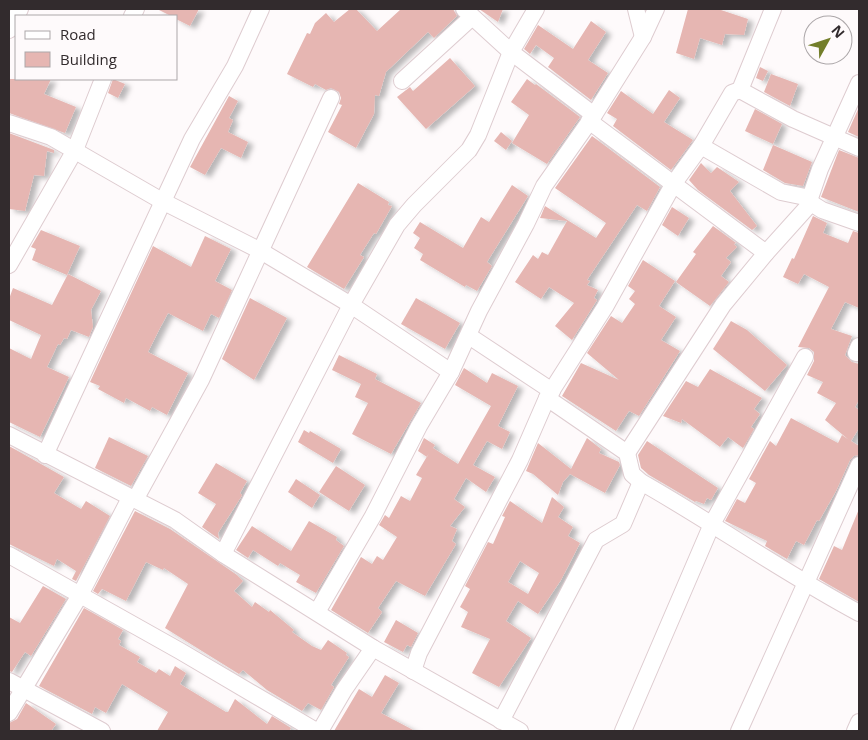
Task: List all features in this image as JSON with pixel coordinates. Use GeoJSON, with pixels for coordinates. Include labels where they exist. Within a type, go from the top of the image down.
{"type":"FeatureCollection","features":[{"type":"Feature","properties":{"kind":"street"},"geometry":{"type":"LineString","coordinates":[[45,455],[192,139],[235,66],[261,9]]}},
{"type":"Feature","properties":{"kind":"street"},"geometry":{"type":"LineString","coordinates":[[223,554],[351,305],[397,225],[414,205],[469,150],[478,135],[511,52],[536,9]]}},
{"type":"Feature","properties":{"kind":"street"},"geometry":{"type":"LineString","coordinates":[[636,9],[643,37]]}},
{"type":"Feature","properties":{"kind":"street"},"geometry":{"type":"LineString","coordinates":[[317,612],[373,516],[418,426],[451,372],[479,311],[526,224],[544,186],[592,118],[643,37],[656,9]]}},
{"type":"Feature","properties":{"kind":"street"},"geometry":{"type":"LineString","coordinates":[[413,671],[420,653],[520,460],[550,394],[605,306],[674,183],[701,146],[732,93],[740,90],[773,9]]}},
{"type":"Feature","properties":{"kind":"street"},"geometry":{"type":"LineString","coordinates":[[402,81],[468,13],[511,52],[592,118],[766,253]]}},
{"type":"Feature","properties":{"kind":"street"},"geometry":{"type":"LineString","coordinates":[[9,30],[15,19]]}},
{"type":"Feature","properties":{"kind":"street"},"geometry":{"type":"LineString","coordinates":[[9,265],[75,150],[103,80]]}},
{"type":"Feature","properties":{"kind":"street"},"geometry":{"type":"LineString","coordinates":[[627,453],[723,305],[810,200],[820,169],[859,83]]}},
{"type":"Feature","properties":{"kind":"street"},"geometry":{"type":"LineString","coordinates":[[740,90],[835,138],[859,148]]}},
{"type":"Feature","properties":{"kind":"street"},"geometry":{"type":"LineString","coordinates":[[9,713],[80,595],[201,380],[259,250],[331,98]]}},
{"type":"Feature","properties":{"kind":"street"},"geometry":{"type":"LineString","coordinates":[[9,123],[51,137],[162,201],[259,250],[351,305],[451,372]]}},
{"type":"Feature","properties":{"kind":"street"},"geometry":{"type":"LineString","coordinates":[[701,146],[780,192],[810,200],[822,210],[859,223]]}},
{"type":"Feature","properties":{"kind":"street"},"geometry":{"type":"LineString","coordinates":[[469,336],[550,394],[627,453],[632,474],[641,482],[712,524],[804,584],[859,613]]}},
{"type":"Feature","properties":{"kind":"street"},"geometry":{"type":"LineString","coordinates":[[623,731],[712,524],[805,357]]}},
{"type":"Feature","properties":{"kind":"street"},"geometry":{"type":"LineString","coordinates":[[9,435],[176,520],[223,554],[373,648],[501,722],[520,731]]}},
{"type":"Feature","properties":{"kind":"street"},"geometry":{"type":"LineString","coordinates":[[739,731],[859,466]]}},
{"type":"Feature","properties":{"kind":"street"},"geometry":{"type":"LineString","coordinates":[[501,722],[596,540],[623,524],[641,482]]}},
{"type":"Feature","properties":{"kind":"street"},"geometry":{"type":"LineString","coordinates":[[9,555],[316,731]]}},
{"type":"Feature","properties":{"kind":"street"},"geometry":{"type":"LineString","coordinates":[[320,731],[344,690],[373,648]]}},
{"type":"Feature","properties":{"kind":"street"},"geometry":{"type":"LineString","coordinates":[[9,681],[102,731]]}},
{"type":"Feature","properties":{"kind":"street"},"geometry":{"type":"LineString","coordinates":[[855,731],[859,722]]}},
{"type":"Feature","properties":{"kind":"building"},"geometry":{"type":"Polygon","coordinates":[[[157,9],[199,9],[190,26],[178,20],[178,15],[169,15],[157,9]]]}},
{"type":"Feature","properties":{"kind":"building"},"geometry":{"type":"Polygon","coordinates":[[[350,9],[356,9],[377,31],[401,9],[453,9],[457,16],[434,38],[428,32],[386,72],[379,96],[375,95],[374,114],[356,148],[328,132],[342,105],[339,104],[341,98],[339,92],[331,88],[326,90],[315,84],[313,87],[287,74],[307,33],[310,34],[315,23],[326,13],[334,22],[350,9]]]}},
{"type":"Feature","properties":{"kind":"building"},"geometry":{"type":"Polygon","coordinates":[[[479,9],[503,9],[498,22],[479,9]]]}},
{"type":"Feature","properties":{"kind":"building"},"geometry":{"type":"Polygon","coordinates":[[[688,9],[718,9],[748,19],[744,35],[725,34],[722,45],[700,38],[694,59],[676,53],[688,9]]]}},
{"type":"Feature","properties":{"kind":"building"},"geometry":{"type":"Polygon","coordinates":[[[591,21],[606,32],[588,60],[608,73],[591,100],[548,67],[554,58],[536,45],[530,54],[524,49],[538,25],[573,49],[591,21]]]}},
{"type":"Feature","properties":{"kind":"building"},"geometry":{"type":"Polygon","coordinates":[[[450,58],[475,86],[426,129],[397,97],[410,87],[413,91],[450,58]]]}},
{"type":"Feature","properties":{"kind":"building"},"geometry":{"type":"Polygon","coordinates":[[[760,67],[768,71],[763,81],[756,78],[760,67]]]}},
{"type":"Feature","properties":{"kind":"building"},"geometry":{"type":"Polygon","coordinates":[[[771,74],[798,84],[790,106],[764,92],[771,74]]]}},
{"type":"Feature","properties":{"kind":"building"},"geometry":{"type":"Polygon","coordinates":[[[9,79],[51,80],[44,94],[76,107],[65,133],[9,113],[9,79]]]}},
{"type":"Feature","properties":{"kind":"building"},"geometry":{"type":"Polygon","coordinates":[[[527,79],[580,117],[547,164],[512,143],[529,115],[511,102],[527,79]]]}},
{"type":"Feature","properties":{"kind":"building"},"geometry":{"type":"Polygon","coordinates":[[[113,80],[125,84],[118,98],[108,93],[113,80]]]}},
{"type":"Feature","properties":{"kind":"building"},"geometry":{"type":"Polygon","coordinates":[[[669,90],[680,98],[664,122],[693,140],[671,170],[613,126],[617,119],[607,113],[621,91],[653,114],[669,90]]]}},
{"type":"Feature","properties":{"kind":"building"},"geometry":{"type":"Polygon","coordinates":[[[229,96],[238,101],[229,118],[233,120],[228,132],[248,142],[241,158],[221,148],[205,175],[190,167],[229,96]]]}},
{"type":"Feature","properties":{"kind":"building"},"geometry":{"type":"Polygon","coordinates":[[[859,107],[859,137],[848,132],[859,107]]]}},
{"type":"Feature","properties":{"kind":"building"},"geometry":{"type":"Polygon","coordinates":[[[755,109],[782,124],[773,144],[745,131],[755,109]]]}},
{"type":"Feature","properties":{"kind":"building"},"geometry":{"type":"Polygon","coordinates":[[[501,132],[512,141],[506,150],[494,141],[501,132]]]}},
{"type":"Feature","properties":{"kind":"building"},"geometry":{"type":"Polygon","coordinates":[[[9,133],[54,150],[54,153],[47,151],[44,176],[34,175],[25,211],[9,209],[9,133]]]}},
{"type":"Feature","properties":{"kind":"building"},"geometry":{"type":"Polygon","coordinates":[[[592,136],[660,187],[647,211],[637,205],[587,280],[590,281],[587,285],[598,290],[594,298],[597,300],[572,340],[555,326],[574,303],[549,287],[541,299],[515,282],[533,255],[538,259],[542,252],[548,255],[567,221],[540,218],[545,206],[596,238],[606,223],[555,188],[592,136]]]}},
{"type":"Feature","properties":{"kind":"building"},"geometry":{"type":"Polygon","coordinates":[[[773,145],[812,162],[803,186],[785,183],[763,170],[773,145]]]}},
{"type":"Feature","properties":{"kind":"building"},"geometry":{"type":"Polygon","coordinates":[[[839,150],[859,158],[859,212],[821,197],[839,150]]]}},
{"type":"Feature","properties":{"kind":"building"},"geometry":{"type":"Polygon","coordinates":[[[701,163],[711,173],[717,167],[739,182],[730,191],[757,226],[752,230],[698,190],[689,180],[701,163]]]}},
{"type":"Feature","properties":{"kind":"building"},"geometry":{"type":"Polygon","coordinates":[[[358,183],[389,202],[388,205],[392,206],[376,234],[374,233],[360,255],[364,257],[344,289],[307,267],[358,183]]]}},
{"type":"Feature","properties":{"kind":"building"},"geometry":{"type":"Polygon","coordinates":[[[512,185],[528,196],[487,262],[492,266],[477,291],[466,285],[465,287],[420,260],[423,254],[414,248],[420,238],[413,233],[420,222],[463,248],[481,217],[489,222],[512,185]]]}},
{"type":"Feature","properties":{"kind":"building"},"geometry":{"type":"Polygon","coordinates":[[[672,207],[689,218],[678,236],[662,225],[672,207]]]}},
{"type":"Feature","properties":{"kind":"building"},"geometry":{"type":"Polygon","coordinates":[[[813,216],[827,223],[823,233],[848,243],[853,231],[859,233],[859,308],[845,302],[831,329],[852,336],[845,355],[852,362],[859,364],[859,400],[855,407],[859,410],[859,428],[851,441],[859,446],[859,455],[854,456],[850,460],[836,491],[819,521],[817,520],[804,545],[796,541],[787,559],[765,546],[767,541],[725,521],[737,499],[745,503],[756,483],[749,479],[770,441],[776,446],[791,418],[838,443],[842,435],[849,440],[825,420],[836,403],[817,393],[823,382],[807,375],[814,361],[814,352],[809,348],[798,347],[829,287],[804,274],[798,284],[783,277],[792,258],[794,259],[813,216]]]}},
{"type":"Feature","properties":{"kind":"building"},"geometry":{"type":"Polygon","coordinates":[[[713,226],[736,243],[734,244],[737,247],[726,258],[731,262],[721,276],[729,282],[710,306],[676,282],[696,254],[693,252],[713,226]]]}},
{"type":"Feature","properties":{"kind":"building"},"geometry":{"type":"Polygon","coordinates":[[[41,230],[80,246],[67,275],[32,260],[36,249],[31,247],[41,230]]]}},
{"type":"Feature","properties":{"kind":"building"},"geometry":{"type":"Polygon","coordinates":[[[205,236],[231,249],[215,281],[232,290],[219,318],[211,314],[203,331],[168,313],[160,328],[148,352],[188,373],[167,415],[152,407],[150,411],[126,398],[124,403],[98,389],[100,386],[90,382],[153,246],[191,267],[205,236]]]}},
{"type":"Feature","properties":{"kind":"building"},"geometry":{"type":"Polygon","coordinates":[[[643,260],[675,281],[659,306],[676,317],[661,340],[680,351],[639,416],[629,411],[616,431],[562,396],[581,363],[619,380],[587,353],[611,316],[622,323],[635,304],[629,299],[635,291],[628,286],[643,260]]]}},
{"type":"Feature","properties":{"kind":"building"},"geometry":{"type":"Polygon","coordinates":[[[68,274],[101,291],[91,310],[93,327],[89,337],[71,330],[67,339],[64,338],[60,345],[58,344],[47,367],[69,377],[40,437],[9,422],[9,348],[31,359],[41,335],[9,320],[9,299],[13,288],[52,305],[68,274]]]}},
{"type":"Feature","properties":{"kind":"building"},"geometry":{"type":"Polygon","coordinates":[[[250,298],[287,318],[254,380],[222,359],[250,298]]]}},
{"type":"Feature","properties":{"kind":"building"},"geometry":{"type":"Polygon","coordinates":[[[416,298],[460,323],[445,349],[401,324],[416,298]]]}},
{"type":"Feature","properties":{"kind":"building"},"geometry":{"type":"Polygon","coordinates":[[[731,321],[747,330],[787,365],[765,391],[713,349],[731,321]]]}},
{"type":"Feature","properties":{"kind":"building"},"geometry":{"type":"Polygon","coordinates":[[[339,355],[377,374],[375,379],[421,403],[391,454],[352,434],[368,403],[355,397],[361,384],[332,370],[339,355]]]}},
{"type":"Feature","properties":{"kind":"building"},"geometry":{"type":"Polygon","coordinates":[[[464,368],[487,383],[492,373],[518,386],[498,426],[510,432],[502,449],[487,441],[473,465],[495,477],[486,492],[466,478],[454,499],[465,507],[450,526],[457,529],[452,541],[456,544],[425,596],[396,581],[378,608],[382,612],[368,633],[331,610],[361,557],[372,564],[377,556],[383,560],[397,537],[379,525],[385,515],[389,518],[401,496],[410,501],[422,478],[416,475],[427,457],[418,451],[424,438],[435,445],[433,448],[458,464],[491,406],[455,385],[464,368]]]}},
{"type":"Feature","properties":{"kind":"building"},"geometry":{"type":"Polygon","coordinates":[[[710,369],[762,398],[754,409],[760,414],[751,427],[754,429],[743,448],[728,437],[720,447],[682,419],[681,423],[663,416],[686,381],[698,387],[710,369]]]}},
{"type":"Feature","properties":{"kind":"building"},"geometry":{"type":"Polygon","coordinates":[[[304,430],[309,433],[310,431],[341,449],[333,463],[298,442],[304,430]]]}},
{"type":"Feature","properties":{"kind":"building"},"geometry":{"type":"Polygon","coordinates":[[[109,437],[148,456],[131,486],[95,468],[109,437]]]}},
{"type":"Feature","properties":{"kind":"building"},"geometry":{"type":"Polygon","coordinates":[[[587,438],[601,449],[599,453],[619,462],[620,465],[605,493],[570,474],[563,482],[558,495],[533,474],[526,471],[538,443],[571,469],[587,438]]]}},
{"type":"Feature","properties":{"kind":"building"},"geometry":{"type":"Polygon","coordinates":[[[647,441],[718,488],[711,500],[707,498],[704,504],[695,502],[649,475],[641,468],[638,455],[647,441]]]}},
{"type":"Feature","properties":{"kind":"building"},"geometry":{"type":"Polygon","coordinates":[[[9,446],[64,477],[54,493],[81,509],[86,501],[110,516],[76,581],[72,579],[76,571],[57,559],[54,566],[9,544],[9,446]]]}},
{"type":"Feature","properties":{"kind":"building"},"geometry":{"type":"Polygon","coordinates":[[[216,463],[247,481],[240,493],[241,497],[218,533],[219,539],[202,527],[216,504],[198,493],[216,463]]]}},
{"type":"Feature","properties":{"kind":"building"},"geometry":{"type":"Polygon","coordinates":[[[336,466],[365,485],[349,511],[319,492],[336,466]]]}},
{"type":"Feature","properties":{"kind":"building"},"geometry":{"type":"Polygon","coordinates":[[[296,479],[320,495],[312,508],[288,492],[296,479]]]}},
{"type":"Feature","properties":{"kind":"building"},"geometry":{"type":"Polygon","coordinates":[[[552,497],[564,507],[558,517],[573,527],[568,536],[580,543],[561,580],[538,614],[518,601],[506,621],[531,638],[499,687],[472,673],[490,639],[461,627],[468,612],[460,607],[470,589],[465,586],[488,542],[493,544],[505,517],[502,516],[510,501],[542,523],[552,497]],[[520,561],[508,582],[528,594],[539,573],[520,561]]]}},
{"type":"Feature","properties":{"kind":"building"},"geometry":{"type":"Polygon","coordinates":[[[859,509],[859,602],[819,579],[834,546],[842,550],[859,509]]]}},
{"type":"Feature","properties":{"kind":"building"},"geometry":{"type":"Polygon","coordinates":[[[135,511],[170,529],[237,575],[243,581],[234,591],[252,607],[255,602],[269,612],[270,610],[294,630],[292,632],[312,646],[321,650],[328,640],[347,653],[346,655],[349,657],[331,685],[334,687],[321,710],[308,703],[302,711],[267,690],[243,670],[239,674],[165,628],[188,584],[164,568],[163,570],[146,562],[126,601],[102,589],[98,594],[93,591],[135,511]]]}},
{"type":"Feature","properties":{"kind":"building"},"geometry":{"type":"Polygon","coordinates":[[[309,521],[337,537],[336,540],[344,546],[316,593],[296,582],[300,575],[280,563],[278,566],[253,550],[248,558],[236,550],[252,526],[291,551],[309,521]]]}},
{"type":"Feature","properties":{"kind":"building"},"geometry":{"type":"Polygon","coordinates":[[[43,586],[66,599],[31,656],[25,652],[12,672],[9,671],[9,617],[20,623],[43,586]]]}},
{"type":"Feature","properties":{"kind":"building"},"geometry":{"type":"Polygon","coordinates":[[[84,608],[123,630],[118,639],[121,641],[119,645],[140,657],[137,662],[156,673],[159,669],[170,676],[175,666],[186,673],[180,684],[226,712],[228,712],[235,699],[267,724],[272,716],[291,728],[289,731],[157,731],[168,712],[122,684],[106,713],[95,707],[92,714],[39,686],[84,608]]]}},
{"type":"Feature","properties":{"kind":"building"},"geometry":{"type":"Polygon","coordinates":[[[396,620],[418,633],[411,647],[407,645],[403,652],[384,642],[396,620]]]}},
{"type":"Feature","properties":{"kind":"building"},"geometry":{"type":"Polygon","coordinates":[[[385,675],[399,683],[381,713],[415,731],[334,731],[359,689],[372,697],[385,675]]]}},
{"type":"Feature","properties":{"kind":"building"},"geometry":{"type":"Polygon","coordinates":[[[26,703],[56,724],[51,731],[9,731],[9,723],[17,719],[26,703]]]}}]}
